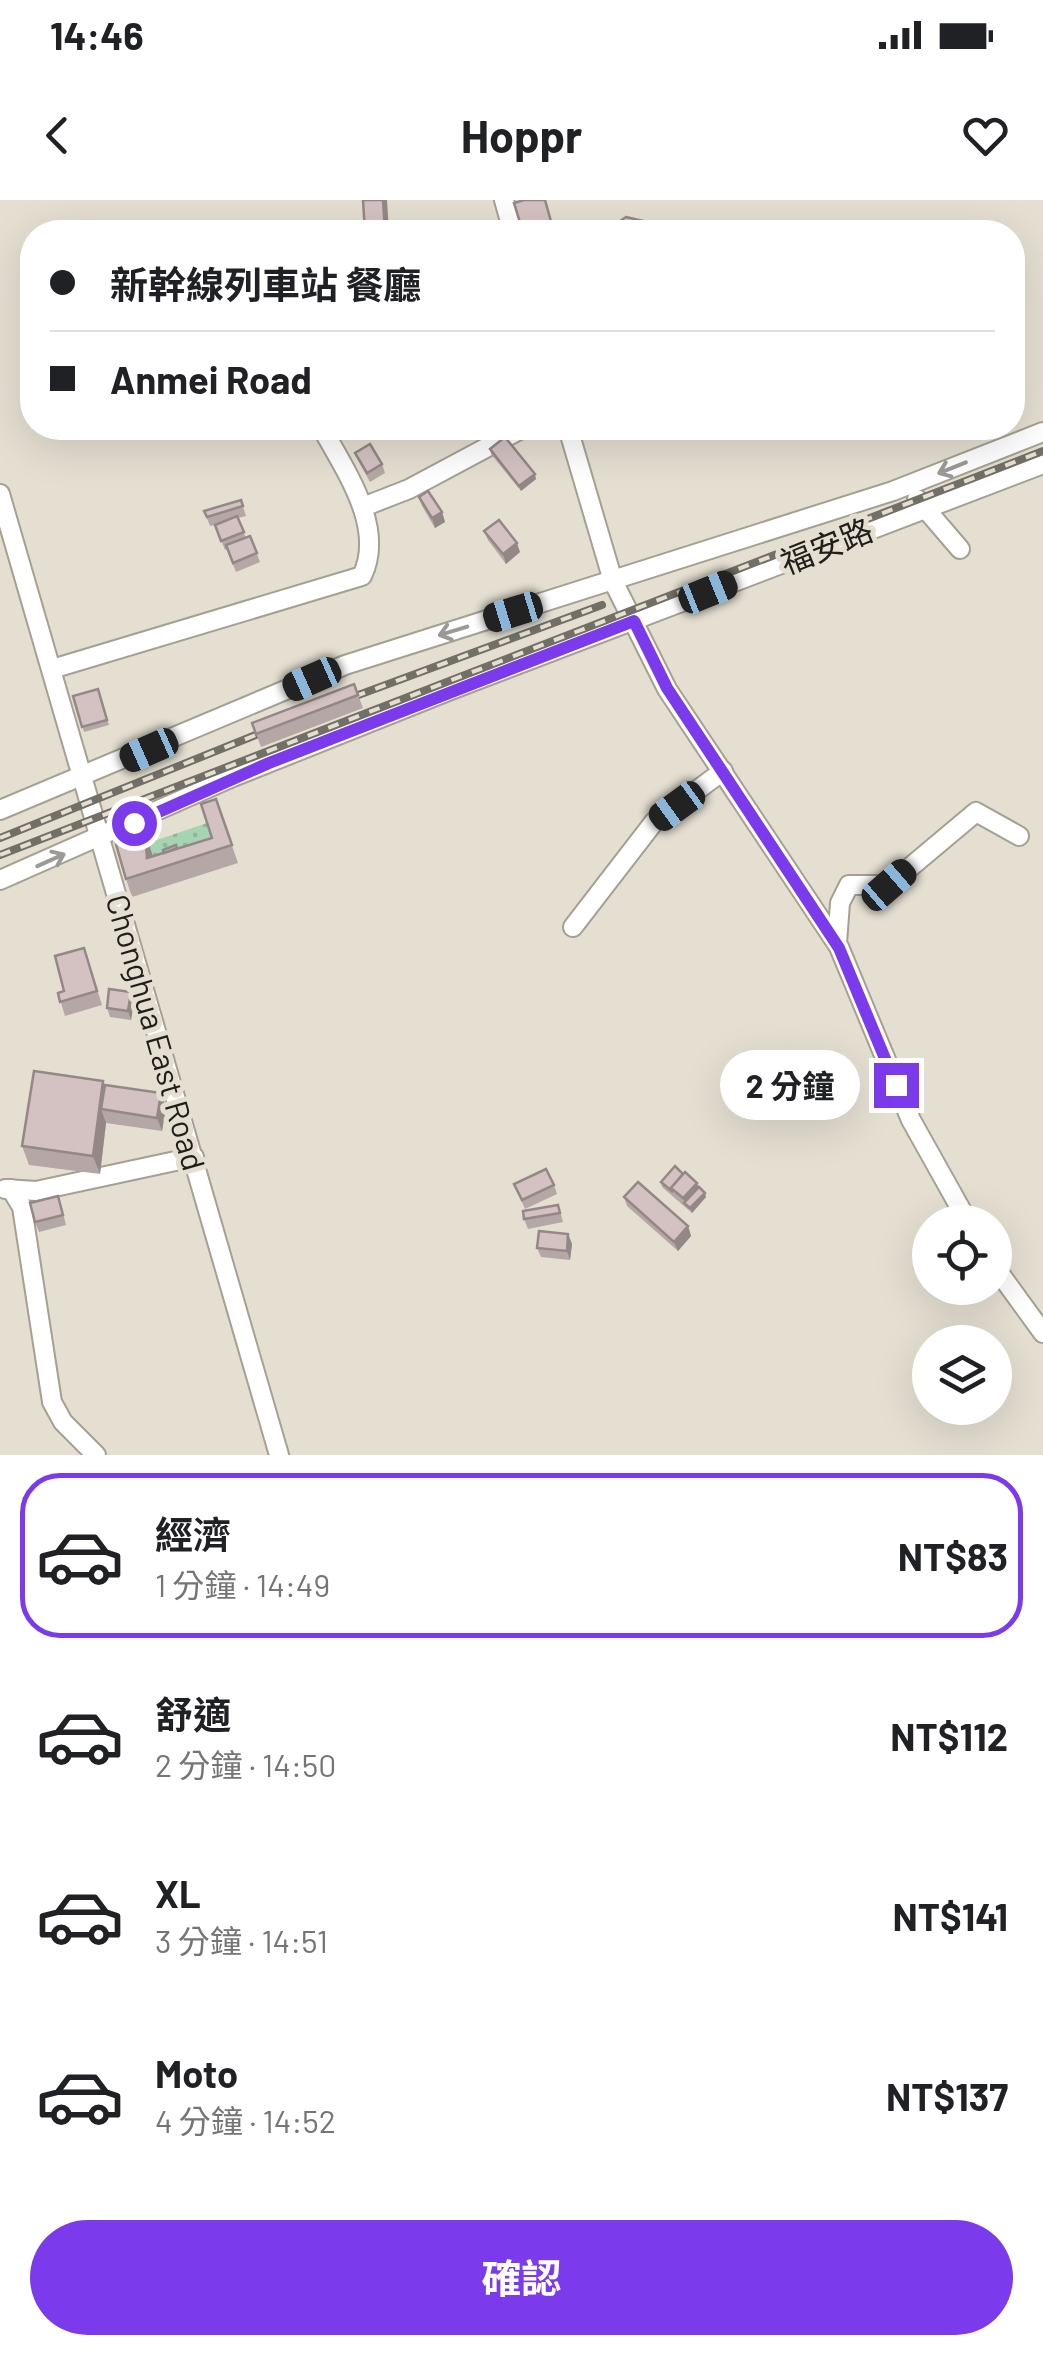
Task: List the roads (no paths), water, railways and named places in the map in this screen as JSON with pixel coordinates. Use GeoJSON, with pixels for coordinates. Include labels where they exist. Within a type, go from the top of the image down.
{"type":"FeatureCollection","features":[{"type":"Feature","properties":{"kind":"street"},"geometry":{"type":"LineString","coordinates":[[52,669],[356,580],[366,570],[368,550],[363,507],[328,440]]}},
{"type":"Feature","properties":{"kind":"street"},"geometry":{"type":"LineString","coordinates":[[363,507],[409,489],[501,440]]}},
{"type":"Feature","properties":{"kind":"street"},"geometry":{"type":"LineString","coordinates":[[572,440],[613,581],[667,688],[837,944],[911,1120],[958,1205]]}},
{"type":"Feature","properties":{"kind":"street","name":"福安路"},"geometry":{"type":"LineString","coordinates":[[0,810],[84,779],[345,664],[909,486],[1023,440]]}},
{"type":"Feature","properties":{"kind":"street","name":"福安路"},"geometry":{"type":"LineString","coordinates":[[0,880],[269,763],[817,548],[1043,464]]}},
{"type":"Feature","properties":{"kind":"street"},"geometry":{"type":"LineString","coordinates":[[909,486],[922,508],[960,550]]}},
{"type":"Feature","properties":{"kind":"street","name":"Chonghua East Road"},"geometry":{"type":"LineString","coordinates":[[0,494],[279,1455]]}},
{"type":"Feature","properties":{"kind":"street"},"geometry":{"type":"LineString","coordinates":[[804,520],[817,548]]}},
{"type":"Feature","properties":{"kind":"street"},"geometry":{"type":"LineString","coordinates":[[573,927],[654,822],[722,772]]}},
{"type":"Feature","properties":{"kind":"street"},"geometry":{"type":"LineString","coordinates":[[837,944],[840,903],[849,884],[889,885],[976,812],[1019,836]]}},
{"type":"Feature","properties":{"kind":"street"},"geometry":{"type":"LineString","coordinates":[[5,1189],[36,1192],[194,1157]]}},
{"type":"Feature","properties":{"kind":"street"},"geometry":{"type":"LineString","coordinates":[[5,1189],[22,1207],[52,1402],[62,1422],[96,1455]]}},
{"type":"Feature","properties":{"kind":"street"},"geometry":{"type":"LineString","coordinates":[[1012,1290],[1043,1333]]}},
{"type":"Feature","properties":{"kind":"railway"},"geometry":{"type":"LineString","coordinates":[[0,855],[1043,451]]}},
{"type":"Feature","properties":{"kind":"railway"},"geometry":{"type":"LineString","coordinates":[[334,704],[602,605]]}},
{"type":"Feature","properties":{"kind":"railway"},"geometry":{"type":"LineString","coordinates":[[0,838],[283,724]]}}]}
